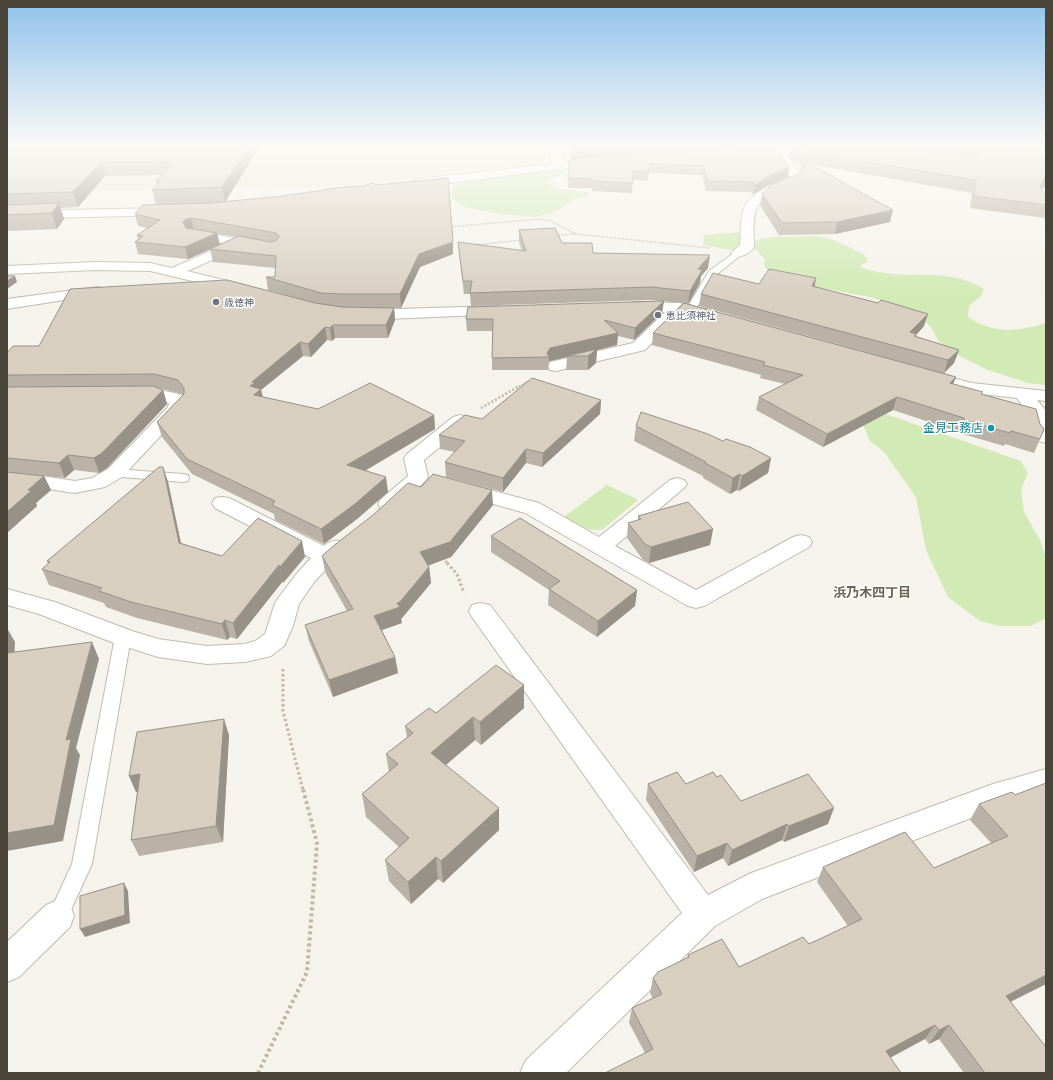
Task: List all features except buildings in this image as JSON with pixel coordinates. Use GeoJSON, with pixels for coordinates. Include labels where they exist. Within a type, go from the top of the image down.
{"type":"FeatureCollection","features":[{"type":"Feature","properties":{"kind":"street"},"geometry":{"type":"LineString","coordinates":[[738,252],[747,247],[750,208],[762,196]]}},
{"type":"Feature","properties":{"kind":"street"},"geometry":{"type":"LineString","coordinates":[[7,215],[179,211]]}},
{"type":"Feature","properties":{"kind":"street"},"geometry":{"type":"LineString","coordinates":[[194,235],[273,249]]}},
{"type":"Feature","properties":{"kind":"street"},"geometry":{"type":"LineString","coordinates":[[174,272],[239,243]]}},
{"type":"Feature","properties":{"kind":"street"},"geometry":{"type":"LineString","coordinates":[[7,270],[95,266],[150,267],[251,291]]}},
{"type":"Feature","properties":{"kind":"street"},"geometry":{"type":"LineString","coordinates":[[182,288],[234,286]]}},
{"type":"Feature","properties":{"kind":"street"},"geometry":{"type":"LineString","coordinates":[[7,304],[112,289]]}},
{"type":"Feature","properties":{"kind":"street"},"geometry":{"type":"LineString","coordinates":[[619,308],[662,306],[685,309],[724,319]]}},
{"type":"Feature","properties":{"kind":"street"},"geometry":{"type":"LineString","coordinates":[[556,366],[639,347],[685,309]]}},
{"type":"Feature","properties":{"kind":"street"},"geometry":{"type":"LineString","coordinates":[[350,314],[510,311]]}},
{"type":"Feature","properties":{"kind":"street"},"geometry":{"type":"LineString","coordinates":[[912,372],[972,388],[1046,396]]}},
{"type":"Feature","properties":{"kind":"street"},"geometry":{"type":"LineString","coordinates":[[7,479],[29,480],[75,487],[98,483],[115,473],[177,408],[178,403],[176,399],[164,395],[120,394]]}},
{"type":"Feature","properties":{"kind":"street"},"geometry":{"type":"LineString","coordinates":[[1023,394],[1040,416],[1046,437]]}},
{"type":"Feature","properties":{"kind":"street"},"geometry":{"type":"LineString","coordinates":[[460,421],[414,458],[433,481],[532,508],[696,600],[801,542]]}},
{"type":"Feature","properties":{"kind":"street"},"geometry":{"type":"LineString","coordinates":[[372,519],[433,481]]}},
{"type":"Feature","properties":{"kind":"street"},"geometry":{"type":"LineString","coordinates":[[600,547],[677,484]]}},
{"type":"Feature","properties":{"kind":"street"},"geometry":{"type":"LineString","coordinates":[[222,503],[326,556]]}},
{"type":"Feature","properties":{"kind":"street"},"geometry":{"type":"LineString","coordinates":[[7,597],[47,608],[123,637],[158,648],[207,655],[245,654],[262,649],[270,644],[278,634],[287,604],[306,577],[326,556],[354,534]]}},
{"type":"Feature","properties":{"kind":"street"},"geometry":{"type":"LineString","coordinates":[[481,610],[704,915]]}},
{"type":"Feature","properties":{"kind":"street"},"geometry":{"type":"LineString","coordinates":[[539,1073],[704,915],[751,888],[993,797],[1046,781]]}},
{"type":"Feature","properties":{"kind":"street"},"geometry":{"type":"LineString","coordinates":[[7,965],[58,916]]}},
{"type":"Feature","properties":{"kind":"lane"},"geometry":{"type":"LineString","coordinates":[[685,309],[712,273],[738,252]]}},
{"type":"Feature","properties":{"kind":"lane"},"geometry":{"type":"LineString","coordinates":[[115,473],[183,478]]}},
{"type":"Feature","properties":{"kind":"lane"},"geometry":{"type":"LineString","coordinates":[[58,916],[82,864],[123,637]]}},
{"type":"Feature","properties":{"kind":"path"},"geometry":{"type":"LineString","coordinates":[[443,227],[540,219],[551,221],[576,234]]}},
{"type":"Feature","properties":{"kind":"path"},"geometry":{"type":"LineString","coordinates":[[551,236],[576,234],[696,246],[738,252]]}},
{"type":"Feature","properties":{"kind":"path"},"geometry":{"type":"LineString","coordinates":[[471,245],[527,239]]}},
{"type":"Feature","properties":{"kind":"path"},"geometry":{"type":"LineString","coordinates":[[460,421],[556,366]]}},
{"type":"Feature","properties":{"kind":"path"},"geometry":{"type":"LineString","coordinates":[[440,557],[446,560],[457,574],[469,604],[481,610]]}},
{"type":"Feature","properties":{"kind":"path"},"geometry":{"type":"LineString","coordinates":[[258,1073],[307,972],[318,843],[283,711],[282,654],[270,644]]}},
{"type":"Feature","properties":{"kind":"green space"},"geometry":{"type":"Polygon","coordinates":[[[451,196],[588,196],[574,199],[555,212],[534,217],[499,214],[465,207],[455,201],[451,196]]]}},
{"type":"Feature","properties":{"kind":"green space"},"geometry":{"type":"Polygon","coordinates":[[[742,232],[741,247],[736,251],[703,245],[704,235],[742,232]]]}},
{"type":"Feature","properties":{"kind":"green space"},"geometry":{"type":"Polygon","coordinates":[[[812,236],[833,240],[864,254],[868,262],[862,264],[860,267],[875,272],[954,277],[984,289],[981,296],[969,306],[968,317],[977,323],[996,329],[1016,330],[1046,323],[1046,385],[1028,383],[988,370],[963,358],[939,342],[932,329],[923,318],[909,310],[870,297],[794,283],[772,276],[764,266],[765,259],[753,247],[756,240],[763,238],[812,236]]]}},
{"type":"Feature","properties":{"kind":"green space"},"geometry":{"type":"Polygon","coordinates":[[[877,411],[1021,461],[1028,474],[1021,489],[1024,512],[1040,540],[1046,558],[1046,618],[1031,626],[1000,626],[980,621],[948,597],[926,550],[916,497],[884,452],[869,440],[863,424],[877,411]]]}},
{"type":"Feature","properties":{"kind":"green space"},"geometry":{"type":"Polygon","coordinates":[[[607,485],[638,500],[603,529],[587,529],[564,517],[607,485]]]}},
{"type":"Feature","properties":{"kind":"place","name":"歳徳神"},"geometry":{"type":"Point","coordinates":[216,302]}},
{"type":"Feature","properties":{"kind":"place","name":"恵比須神社"},"geometry":{"type":"Point","coordinates":[658,315]}},
{"type":"Feature","properties":{"kind":"place","name":"金見工務店"},"geometry":{"type":"Point","coordinates":[991,428]}},
{"type":"Feature","properties":{"kind":"district","name":"浜乃木四丁目"},"geometry":{"type":"Point","coordinates":[872,592]}}]}
